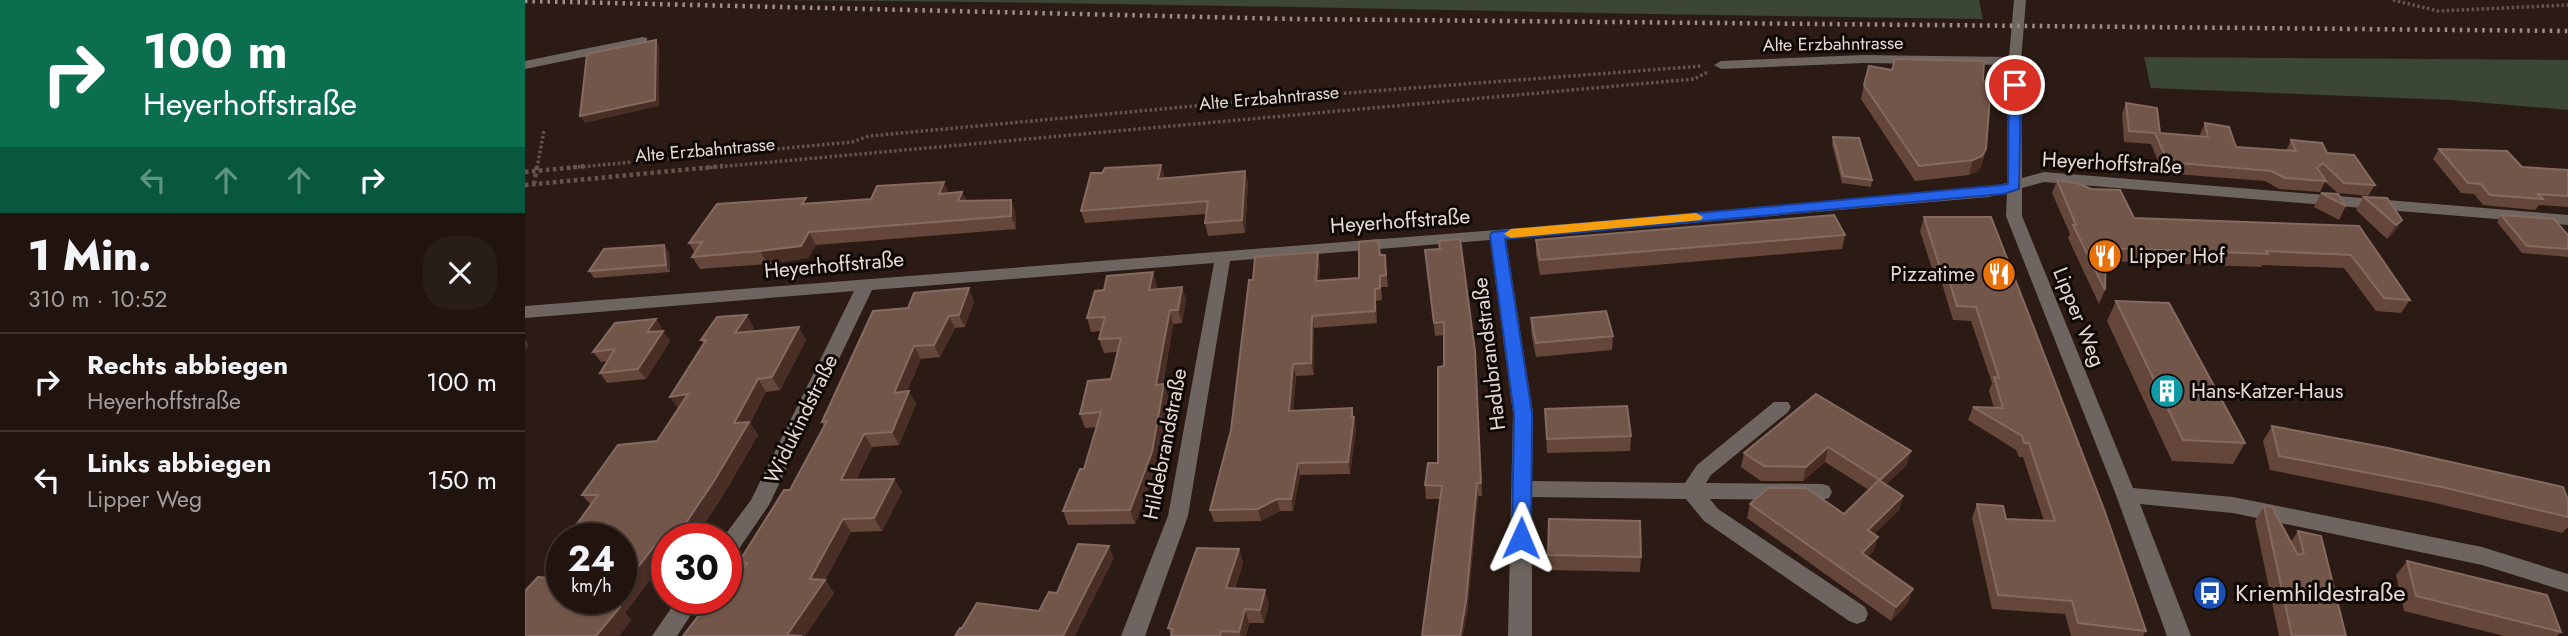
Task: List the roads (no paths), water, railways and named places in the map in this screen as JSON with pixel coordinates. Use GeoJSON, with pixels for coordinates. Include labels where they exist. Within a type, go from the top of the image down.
{"type":"FeatureCollection","features":[{"type":"Feature","properties":{"kind":"street","name":"Lipper Weg"},"geometry":{"type":"LineString","coordinates":[[2020,0],[2015,61],[2014,216],[2126,495],[2179,636]]}},
{"type":"Feature","properties":{"kind":"street"},"geometry":{"type":"LineString","coordinates":[[525,65],[643,41]]}},
{"type":"Feature","properties":{"kind":"street","name":"Alte Erzbahntrasse"},"geometry":{"type":"LineString","coordinates":[[1721,65],[1864,60],[2015,61]]}},
{"type":"Feature","properties":{"kind":"street","name":"Heyerhoffstraße"},"geometry":{"type":"LineString","coordinates":[[525,312],[1497,235],[1989,192],[2034,178],[2056,177],[2568,220]]}},
{"type":"Feature","properties":{"kind":"street","name":"Hadubrandstraße"},"geometry":{"type":"LineString","coordinates":[[1497,235],[1523,413],[1520,636]]}},
{"type":"Feature","properties":{"kind":"street","name":"Hildebrandstraße"},"geometry":{"type":"LineString","coordinates":[[1133,636],[1178,516],[1223,256]]}},
{"type":"Feature","properties":{"kind":"street","name":"Widukindstraße"},"geometry":{"type":"LineString","coordinates":[[742,528],[759,505],[867,283]]}},
{"type":"Feature","properties":{"kind":"street"},"geometry":{"type":"LineString","coordinates":[[1691,491],[1704,470],[1781,408]]}},
{"type":"Feature","properties":{"kind":"street"},"geometry":{"type":"LineString","coordinates":[[1522,489],[1822,492]]}},
{"type":"Feature","properties":{"kind":"street"},"geometry":{"type":"LineString","coordinates":[[1691,491],[1711,515],[1857,614]]}},
{"type":"Feature","properties":{"kind":"street"},"geometry":{"type":"LineString","coordinates":[[2126,495],[2233,505],[2482,555],[2568,583]]}},
{"type":"Feature","properties":{"kind":"street"},"geometry":{"type":"LineString","coordinates":[[664,636],[680,614]]}},
{"type":"Feature","properties":{"kind":"railway"},"geometry":{"type":"LineString","coordinates":[[525,1],[1291,19],[2568,31]]}},
{"type":"Feature","properties":{"kind":"place","name":"Lipper Hof"},"geometry":{"type":"Point","coordinates":[2105,256]}},
{"type":"Feature","properties":{"kind":"place","name":"Pizzatime"},"geometry":{"type":"Point","coordinates":[1999,274]}},
{"type":"Feature","properties":{"kind":"place","name":"Hans-Katzer-Haus"},"geometry":{"type":"Point","coordinates":[2167,391]}},
{"type":"Feature","properties":{"kind":"place","name":"Kriemhildestraße"},"geometry":{"type":"Point","coordinates":[2210,593]}}]}
